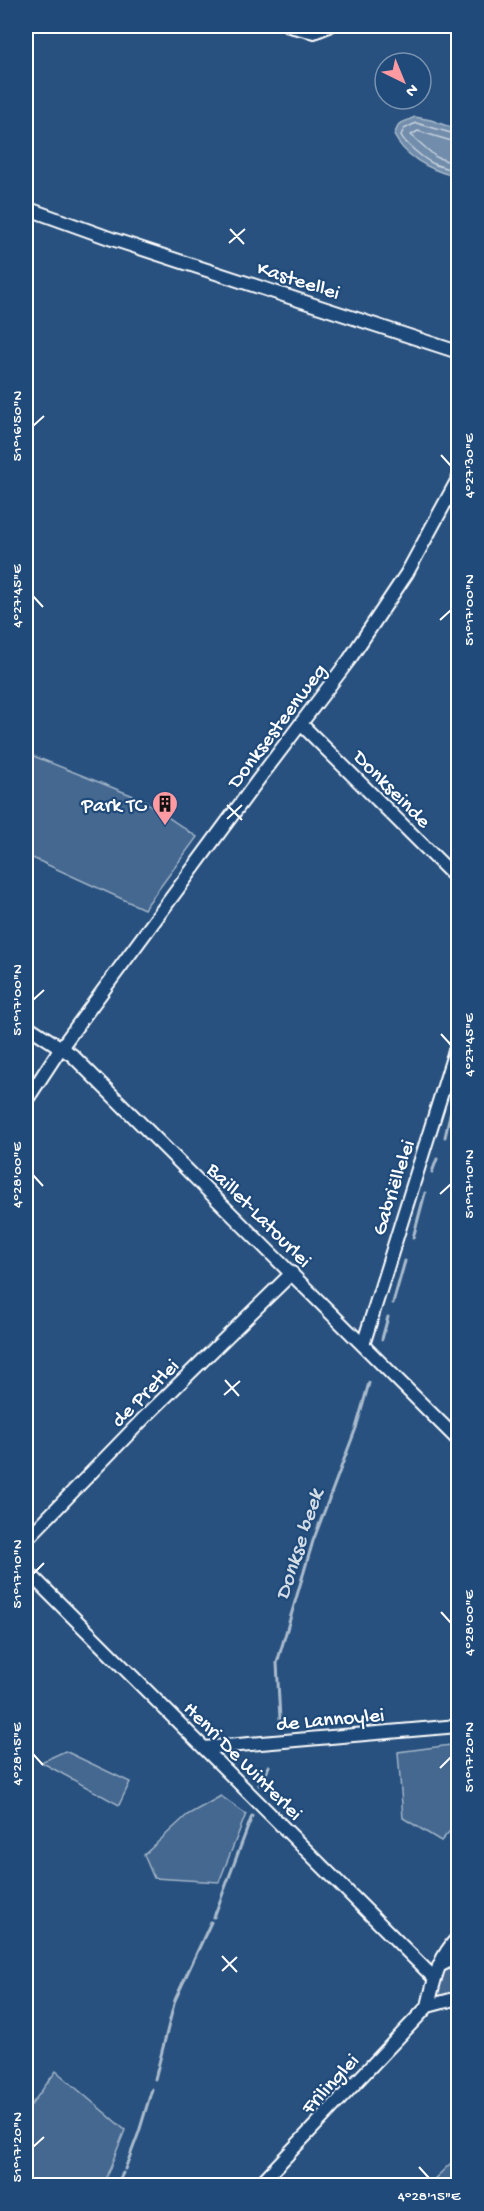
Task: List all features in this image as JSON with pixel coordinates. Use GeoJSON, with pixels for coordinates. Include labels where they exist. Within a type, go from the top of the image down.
{"type":"FeatureCollection","features":[{"type":"Feature","properties":{"kind":"street"},"geometry":{"type":"LineString","coordinates":[[289,26],[314,32],[329,26]]}},
{"type":"Feature","properties":{"kind":"street","name":"Kasteellei"},"geometry":{"type":"LineString","coordinates":[[26,208],[459,352]]}},
{"type":"Feature","properties":{"kind":"street","name":"Donksesteenweg"},"geometry":{"type":"LineString","coordinates":[[26,1101],[60,1049],[349,660],[407,573],[459,479]]}},
{"type":"Feature","properties":{"kind":"street","name":"Donkseinde"},"geometry":{"type":"LineString","coordinates":[[301,724],[459,880]]}},
{"type":"Feature","properties":{"kind":"street","name":"Baillet-Latourlei"},"geometry":{"type":"LineString","coordinates":[[26,1025],[72,1055],[459,1440]]}},
{"type":"Feature","properties":{"kind":"street","name":"Gabriëllelei"},"geometry":{"type":"LineString","coordinates":[[363,1345],[459,1041]]}},
{"type":"Feature","properties":{"kind":"street","name":"de Pretlei"},"geometry":{"type":"LineString","coordinates":[[26,1540],[145,1418],[292,1273]]}},
{"type":"Feature","properties":{"kind":"street","name":"Henri De Winterlei"},"geometry":{"type":"LineString","coordinates":[[26,1570],[204,1748],[436,1972]]}},
{"type":"Feature","properties":{"kind":"street","name":"de Lannoylei"},"geometry":{"type":"LineString","coordinates":[[204,1748],[459,1726]]}},
{"type":"Feature","properties":{"kind":"street"},"geometry":{"type":"LineString","coordinates":[[458,1998],[428,2006],[436,1972],[448,1948],[459,1937]]}},
{"type":"Feature","properties":{"kind":"street"},"geometry":{"type":"LineString","coordinates":[[436,1972],[451,1960],[459,1964]]}},
{"type":"Feature","properties":{"kind":"street","name":"Frilinglei"},"geometry":{"type":"LineString","coordinates":[[258,2186],[428,2006]]}},
{"type":"Feature","properties":{"kind":"shaded area"},"geometry":{"type":"Polygon","coordinates":[[[26,753],[141,799],[197,837],[144,909],[26,855],[26,753]]]}},
{"type":"Feature","properties":{"kind":"shaded area"},"geometry":{"type":"Polygon","coordinates":[[[458,1744],[458,1822],[441,1841],[403,1818],[398,1752],[458,1744]]]}},
{"type":"Feature","properties":{"kind":"shaded area"},"geometry":{"type":"Polygon","coordinates":[[[65,1751],[130,1782],[119,1805],[41,1762],[65,1751]]]}},
{"type":"Feature","properties":{"kind":"shaded area"},"geometry":{"type":"Polygon","coordinates":[[[221,1796],[246,1814],[219,1882],[154,1878],[144,1855],[187,1815],[221,1796]]]}},
{"type":"Feature","properties":{"kind":"shaded area"},"geometry":{"type":"Polygon","coordinates":[[[452,1966],[458,1969],[458,1991],[446,1997],[440,1997],[438,1984],[445,1971],[452,1966]]]}},
{"type":"Feature","properties":{"kind":"shaded area"},"geometry":{"type":"Polygon","coordinates":[[[56,2071],[125,2130],[103,2185],[26,2185],[26,2112],[56,2071]]]}},
{"type":"Feature","properties":{"kind":"shaded area"},"geometry":{"type":"Polygon","coordinates":[[[451,2163],[458,2171],[458,2185],[428,2185],[451,2163]]]}},
{"type":"Feature","properties":{"kind":"water"},"geometry":{"type":"Polygon","coordinates":[[[415,117],[458,130],[458,191],[450,175],[418,161],[398,143],[394,135],[399,124],[415,117]]]}},
{"type":"Feature","properties":{"kind":"waterway","name":"Donkse beek"},"geometry":{"type":"LineString","coordinates":[[445,1137],[458,1089]]}},
{"type":"Feature","properties":{"kind":"waterway","name":"Donkse beek"},"geometry":{"type":"LineString","coordinates":[[432,1172],[437,1159]]}},
{"type":"Feature","properties":{"kind":"waterway","name":"Donkse beek"},"geometry":{"type":"LineString","coordinates":[[413,1238],[425,1193]]}},
{"type":"Feature","properties":{"kind":"waterway","name":"Donkse beek"},"geometry":{"type":"LineString","coordinates":[[393,1303],[405,1261]]}},
{"type":"Feature","properties":{"kind":"waterway","name":"Donkse beek"},"geometry":{"type":"LineString","coordinates":[[382,1339],[388,1317]]}},
{"type":"Feature","properties":{"kind":"waterway","name":"Donkse beek"},"geometry":{"type":"LineString","coordinates":[[280,1719],[277,1663],[313,1541],[356,1428],[369,1383]]}},
{"type":"Feature","properties":{"kind":"waterway","name":"Donkse beek"},"geometry":{"type":"LineString","coordinates":[[259,1785],[269,1766]]}},
{"type":"Feature","properties":{"kind":"waterway","name":"Donkse beek"},"geometry":{"type":"LineString","coordinates":[[214,1917],[252,1816]]}},
{"type":"Feature","properties":{"kind":"waterway","name":"Donkse beek"},"geometry":{"type":"LineString","coordinates":[[155,2079],[175,2000],[211,1922]]}},
{"type":"Feature","properties":{"kind":"waterway","name":"Donkse beek"},"geometry":{"type":"LineString","coordinates":[[125,2169],[152,2089]]}},
{"type":"Feature","properties":{"kind":"waterway","name":"Donkse beek"},"geometry":{"type":"LineString","coordinates":[[116,2186],[123,2173]]}},
{"type":"Feature","properties":{"kind":"place","name":"Park TC"},"geometry":{"type":"Point","coordinates":[165,827]}}]}
